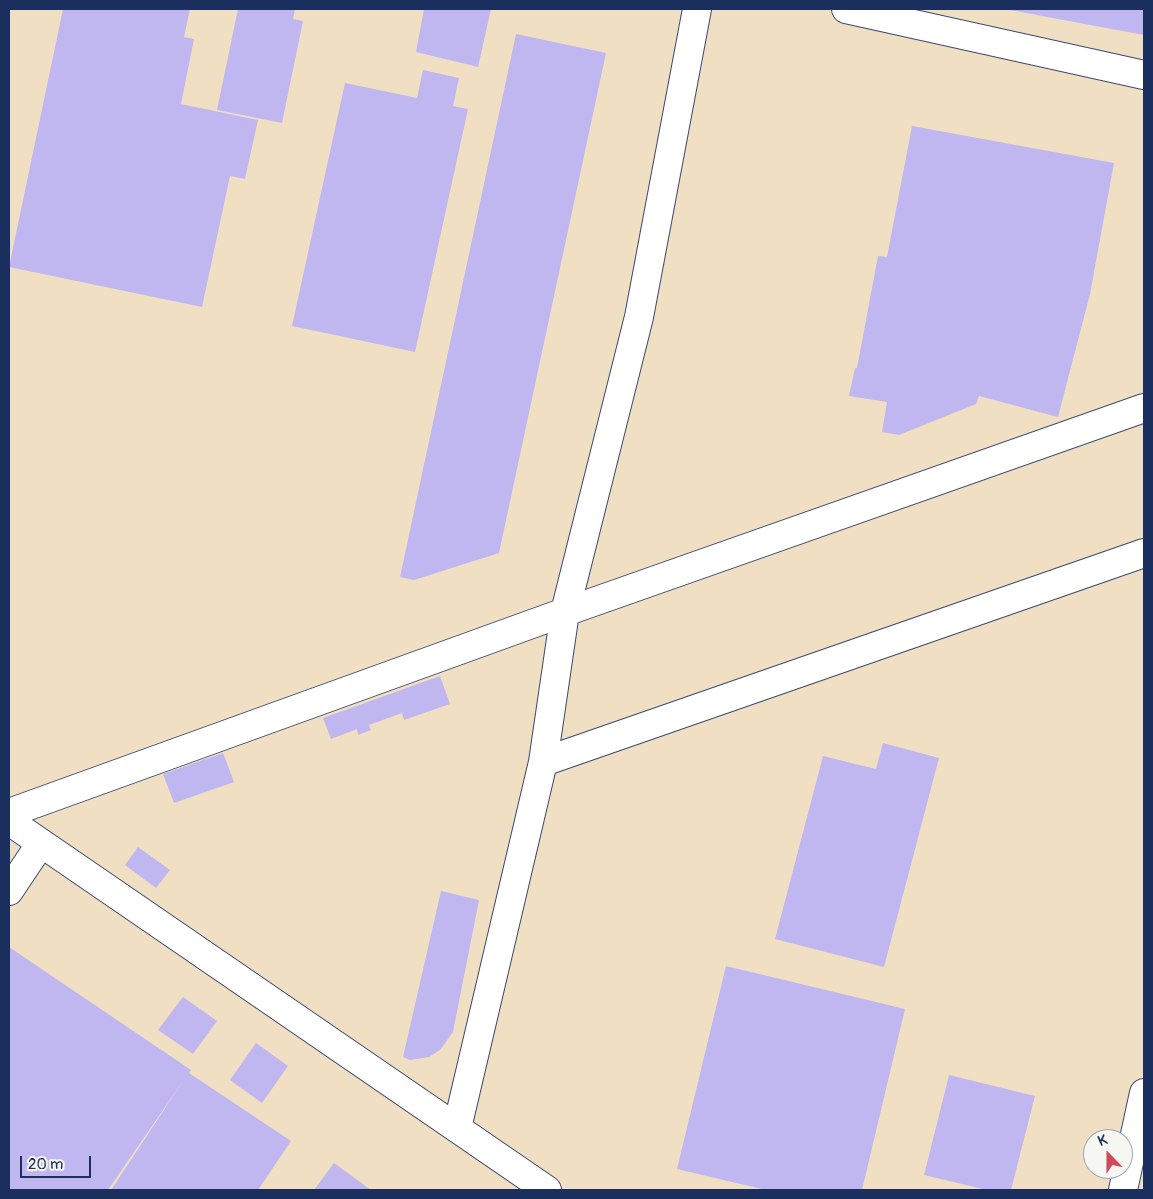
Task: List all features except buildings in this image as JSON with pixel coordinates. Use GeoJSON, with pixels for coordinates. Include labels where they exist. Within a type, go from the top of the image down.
{"type":"FeatureCollection","features":[{"type":"Feature","properties":{"kind":"street"},"geometry":{"type":"LineString","coordinates":[[457,1128],[543,762],[565,612],[639,317],[697,9]]}},
{"type":"Feature","properties":{"kind":"street"},"geometry":{"type":"LineString","coordinates":[[846,9],[1144,75]]}},
{"type":"Feature","properties":{"kind":"street"},"geometry":{"type":"LineString","coordinates":[[9,814],[565,612],[1144,408]]}},
{"type":"Feature","properties":{"kind":"street"},"geometry":{"type":"LineString","coordinates":[[543,762],[1144,553]]}},
{"type":"Feature","properties":{"kind":"street"},"geometry":{"type":"LineString","coordinates":[[9,821],[548,1190]]}},
{"type":"Feature","properties":{"kind":"street"},"geometry":{"type":"LineString","coordinates":[[9,891],[41,843]]}},
{"type":"Feature","properties":{"kind":"street"},"geometry":{"type":"LineString","coordinates":[[1123,1190],[1144,1093]]}}]}
